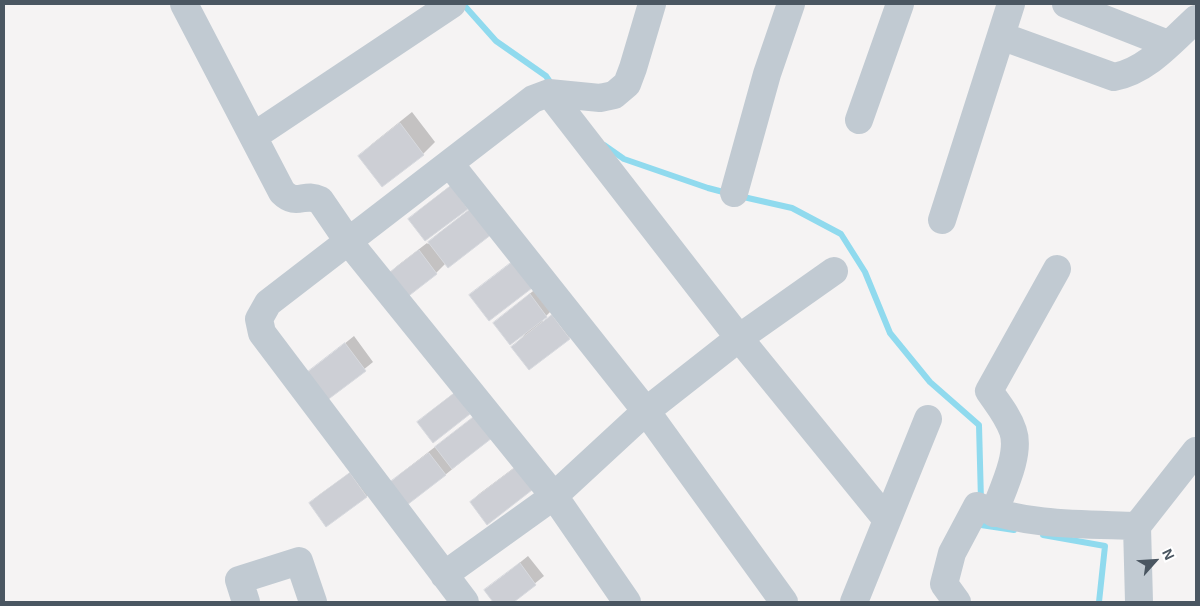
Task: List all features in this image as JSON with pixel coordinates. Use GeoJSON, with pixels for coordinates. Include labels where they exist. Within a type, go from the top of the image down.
{"type":"FeatureCollection","features":[{"type":"Feature","properties":{"kind":"street"},"geometry":{"type":"LineString","coordinates":[[184,4],[282,192],[289,198],[297,200],[313,197],[320,200],[348,241],[554,496],[627,602]]}},
{"type":"Feature","properties":{"kind":"street"},"geometry":{"type":"LineString","coordinates":[[254,136],[452,4]]}},
{"type":"Feature","properties":{"kind":"street"},"geometry":{"type":"LineString","coordinates":[[465,602],[262,333],[259,319],[268,303],[533,99],[558,94],[600,98],[614,95],[627,84],[652,4]]}},
{"type":"Feature","properties":{"kind":"street"},"geometry":{"type":"LineString","coordinates":[[734,193],[767,74],[791,4]]}},
{"type":"Feature","properties":{"kind":"street"},"geometry":{"type":"LineString","coordinates":[[859,120],[900,4]]}},
{"type":"Feature","properties":{"kind":"street"},"geometry":{"type":"LineString","coordinates":[[942,220],[1011,4]]}},
{"type":"Feature","properties":{"kind":"street"},"geometry":{"type":"LineString","coordinates":[[1066,4],[1168,44]]}},
{"type":"Feature","properties":{"kind":"street"},"geometry":{"type":"LineString","coordinates":[[1001,36],[1114,77],[1127,75],[1143,66],[1196,19]]}},
{"type":"Feature","properties":{"kind":"street"},"geometry":{"type":"LineString","coordinates":[[558,94],[739,338],[887,520]]}},
{"type":"Feature","properties":{"kind":"street"},"geometry":{"type":"LineString","coordinates":[[450,164],[646,411],[784,602]]}},
{"type":"Feature","properties":{"kind":"street"},"geometry":{"type":"LineString","coordinates":[[953,596],[944,584],[952,553],[985,509],[1014,456],[1014,433],[1005,414],[989,391],[1057,269]]}},
{"type":"Feature","properties":{"kind":"street"},"geometry":{"type":"LineString","coordinates":[[444,575],[554,496],[646,411],[739,338],[834,271]]}},
{"type":"Feature","properties":{"kind":"street"},"geometry":{"type":"LineString","coordinates":[[854,602],[928,419]]}},
{"type":"Feature","properties":{"kind":"street"},"geometry":{"type":"LineString","coordinates":[[1139,602],[1137,526],[1196,451]]}},
{"type":"Feature","properties":{"kind":"street"},"geometry":{"type":"LineString","coordinates":[[985,509],[1030,520],[1137,526]]}},
{"type":"Feature","properties":{"kind":"street"},"geometry":{"type":"LineString","coordinates":[[246,602],[240,580],[299,561],[313,602]]}},
{"type":"Feature","properties":{"kind":"building"},"geometry":{"type":"Polygon","coordinates":[[[400,123],[424,155],[382,187],[358,156],[400,123]]]}},
{"type":"Feature","properties":{"kind":"building"},"geometry":{"type":"Polygon","coordinates":[[[451,186],[468,209],[425,241],[408,219],[451,186]]]}},
{"type":"Feature","properties":{"kind":"building"},"geometry":{"type":"Polygon","coordinates":[[[472,208],[492,234],[448,268],[428,242],[472,208]]]}},
{"type":"Feature","properties":{"kind":"building"},"geometry":{"type":"Polygon","coordinates":[[[419,250],[437,274],[406,298],[388,274],[419,250]]]}},
{"type":"Feature","properties":{"kind":"building"},"geometry":{"type":"Polygon","coordinates":[[[512,262],[532,288],[489,321],[469,295],[512,262]]]}},
{"type":"Feature","properties":{"kind":"building"},"geometry":{"type":"Polygon","coordinates":[[[530,294],[547,317],[510,345],[493,323],[530,294]]]}},
{"type":"Feature","properties":{"kind":"building"},"geometry":{"type":"Polygon","coordinates":[[[552,315],[570,339],[529,370],[511,347],[552,315]]]}},
{"type":"Feature","properties":{"kind":"building"},"geometry":{"type":"Polygon","coordinates":[[[345,343],[366,371],[326,401],[305,374],[345,343]]]}},
{"type":"Feature","properties":{"kind":"building"},"geometry":{"type":"Polygon","coordinates":[[[455,393],[470,414],[433,443],[417,422],[455,393]]]}},
{"type":"Feature","properties":{"kind":"building"},"geometry":{"type":"Polygon","coordinates":[[[475,416],[492,438],[452,469],[435,447],[475,416]]]}},
{"type":"Feature","properties":{"kind":"building"},"geometry":{"type":"Polygon","coordinates":[[[429,453],[446,475],[407,505],[390,482],[429,453]]]}},
{"type":"Feature","properties":{"kind":"building"},"geometry":{"type":"Polygon","coordinates":[[[515,468],[532,490],[487,525],[470,502],[515,468]]]}},
{"type":"Feature","properties":{"kind":"building"},"geometry":{"type":"Polygon","coordinates":[[[350,473],[367,497],[326,527],[309,503],[350,473]]]}},
{"type":"Feature","properties":{"kind":"building"},"geometry":{"type":"Polygon","coordinates":[[[520,563],[536,585],[514,602],[493,602],[484,590],[520,563]]]}},
{"type":"Feature","properties":{"kind":"waterway"},"geometry":{"type":"LineString","coordinates":[[463,4],[496,41],[546,76],[552,85]]}},
{"type":"Feature","properties":{"kind":"waterway"},"geometry":{"type":"LineString","coordinates":[[604,145],[624,159],[727,193]]}},
{"type":"Feature","properties":{"kind":"waterway"},"geometry":{"type":"LineString","coordinates":[[739,196],[792,208],[841,234],[865,272],[890,333],[930,382],[979,425],[981,501]]}},
{"type":"Feature","properties":{"kind":"waterway"},"geometry":{"type":"LineString","coordinates":[[981,519],[981,525],[1014,530]]}},
{"type":"Feature","properties":{"kind":"waterway"},"geometry":{"type":"LineString","coordinates":[[1043,535],[1105,546],[1099,602]]}}]}
